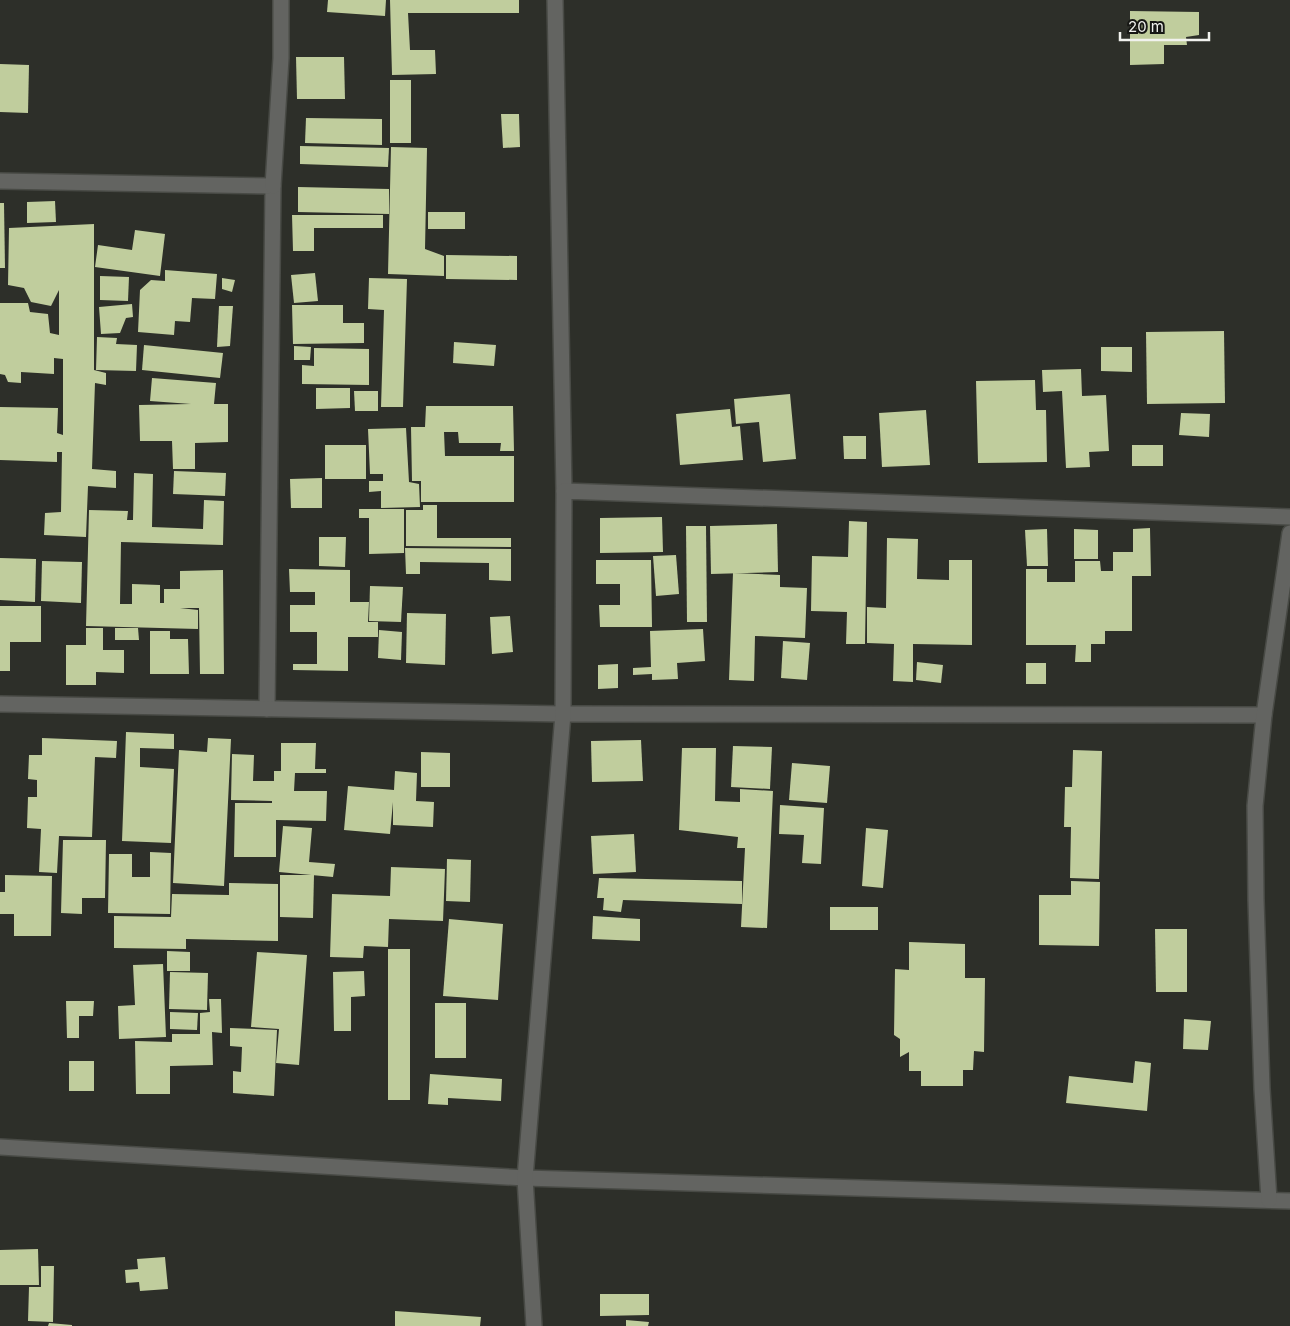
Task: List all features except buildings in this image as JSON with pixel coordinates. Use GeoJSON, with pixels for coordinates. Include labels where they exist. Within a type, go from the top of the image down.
{"type":"FeatureCollection","features":[{"type":"Feature","properties":{"kind":"street"},"geometry":{"type":"LineString","coordinates":[[267,709],[273,186],[281,58],[281,0]]}},
{"type":"Feature","properties":{"kind":"street"},"geometry":{"type":"LineString","coordinates":[[534,1326],[526,1178],[563,714],[564,491],[556,0]]}},
{"type":"Feature","properties":{"kind":"street"},"geometry":{"type":"LineString","coordinates":[[0,181],[273,186]]}},
{"type":"Feature","properties":{"kind":"street"},"geometry":{"type":"LineString","coordinates":[[564,491],[1290,517]]}},
{"type":"Feature","properties":{"kind":"street"},"geometry":{"type":"LineString","coordinates":[[1269,1200],[1262,1089],[1255,806],[1264,715],[1290,533]]}},
{"type":"Feature","properties":{"kind":"street"},"geometry":{"type":"LineString","coordinates":[[0,704],[563,714],[1264,715]]}},
{"type":"Feature","properties":{"kind":"street"},"geometry":{"type":"LineString","coordinates":[[0,1147],[526,1178],[1290,1200]]}}]}
